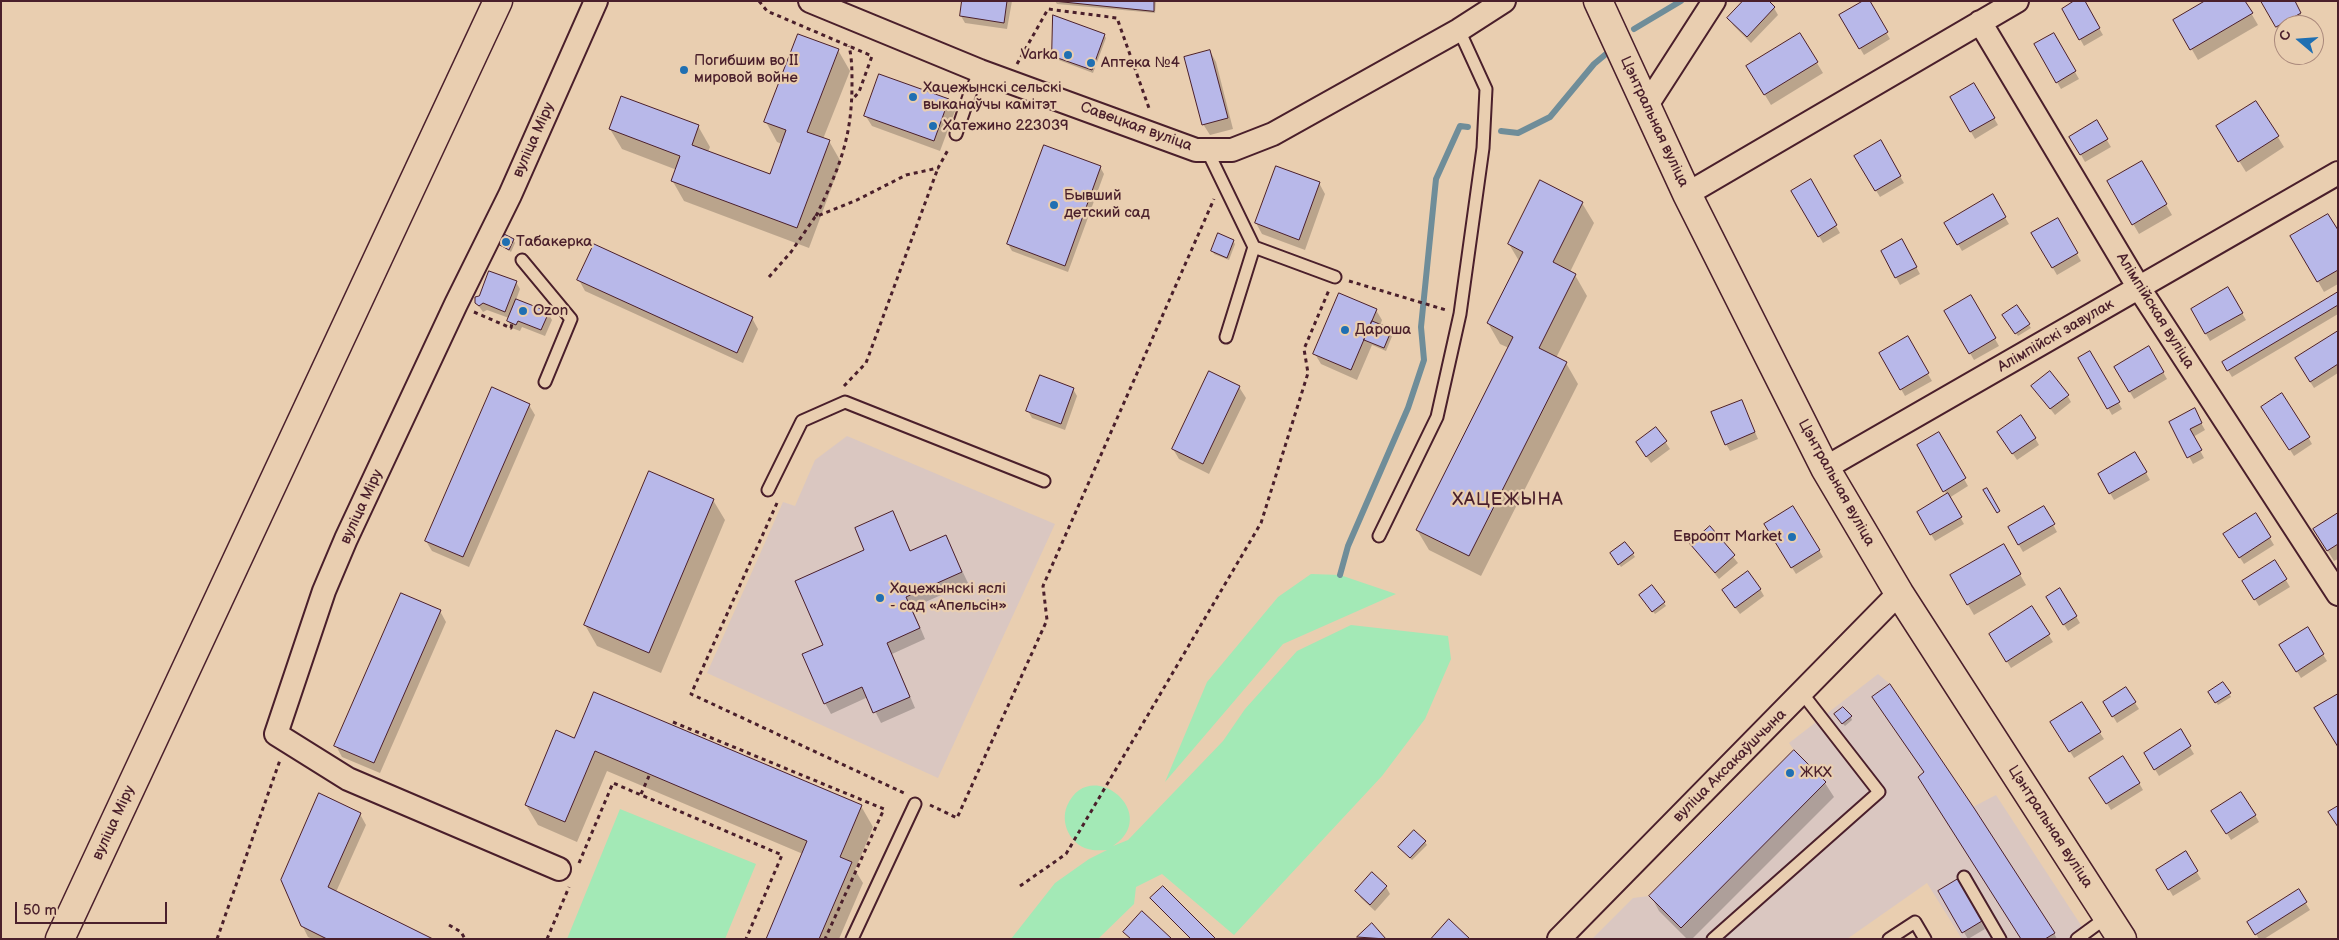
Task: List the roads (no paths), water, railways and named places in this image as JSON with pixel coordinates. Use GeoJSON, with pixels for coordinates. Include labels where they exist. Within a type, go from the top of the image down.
{"type":"FeatureCollection","features":[{"type":"Feature","properties":{"kind":"street","name":"вуліца Міру"},"geometry":{"type":"LineString","coordinates":[[60,939],[498,1]]}},
{"type":"Feature","properties":{"kind":"street","name":"вуліца Міру"},"geometry":{"type":"LineString","coordinates":[[569,873],[348,779],[276,734],[324,591],[346,539],[456,304],[510,194],[596,1]]}},
{"type":"Feature","properties":{"kind":"street","name":"Савецкая вуліца"},"geometry":{"type":"LineString","coordinates":[[810,1],[980,71],[1196,150],[1232,150],[1274,134],[1459,30],[1504,1]]}},
{"type":"Feature","properties":{"kind":"street","name":"Цэнтральная вуліца"},"geometry":{"type":"LineString","coordinates":[[1598,1],[1687,194],[1825,468],[1899,593],[2114,928]]}},
{"type":"Feature","properties":{"kind":"street"},"geometry":{"type":"LineString","coordinates":[[1647,105],[1714,1]]}},
{"type":"Feature","properties":{"kind":"street"},"geometry":{"type":"LineString","coordinates":[[1687,194],[2017,1]]}},
{"type":"Feature","properties":{"kind":"street","name":"Алімпійская вуліца"},"geometry":{"type":"LineString","coordinates":[[1980,22],[2139,288],[2338,594]]}},
{"type":"Feature","properties":{"kind":"street","name":"Алімпійскі завулак"},"geometry":{"type":"LineString","coordinates":[[1825,468],[2338,173]]}},
{"type":"Feature","properties":{"kind":"street","name":"вуліца Аксакаўшчына"},"geometry":{"type":"LineString","coordinates":[[1560,939],[1899,593]]}},
{"type":"Feature","properties":{"kind":"lane"},"geometry":{"type":"LineString","coordinates":[[1379,536],[1437,417],[1460,314],[1483,148],[1486,89],[1459,30]]}},
{"type":"Feature","properties":{"kind":"lane"},"geometry":{"type":"LineString","coordinates":[[956,134],[980,71]]}},
{"type":"Feature","properties":{"kind":"lane"},"geometry":{"type":"LineString","coordinates":[[1208,150],[1254,247],[1226,337]]}},
{"type":"Feature","properties":{"kind":"lane"},"geometry":{"type":"LineString","coordinates":[[1254,247],[1335,277]]}},
{"type":"Feature","properties":{"kind":"lane"},"geometry":{"type":"LineString","coordinates":[[522,260],[571,319],[545,382]]}},
{"type":"Feature","properties":{"kind":"lane"},"geometry":{"type":"LineString","coordinates":[[768,490],[802,421],[845,402],[1044,481]]}},
{"type":"Feature","properties":{"kind":"lane"},"geometry":{"type":"LineString","coordinates":[[1713,939],[1879,792],[1802,693]]}},
{"type":"Feature","properties":{"kind":"lane"},"geometry":{"type":"LineString","coordinates":[[852,939],[917,801]]}},
{"type":"Feature","properties":{"kind":"lane"},"geometry":{"type":"LineString","coordinates":[[1964,877],[2000,939]]}},
{"type":"Feature","properties":{"kind":"lane"},"geometry":{"type":"LineString","coordinates":[[1888,939],[1915,922],[1926,939]]}},
{"type":"Feature","properties":{"kind":"lane"},"geometry":{"type":"LineString","coordinates":[[2077,939],[2114,928]]}},
{"type":"Feature","properties":{"kind":"waterway"},"geometry":{"type":"LineString","coordinates":[[1634,29],[1681,1]]}},
{"type":"Feature","properties":{"kind":"waterway"},"geometry":{"type":"LineString","coordinates":[[1501,131],[1518,133],[1550,117],[1594,64],[1606,54]]}},
{"type":"Feature","properties":{"kind":"waterway"},"geometry":{"type":"LineString","coordinates":[[1340,575],[1348,546],[1408,408],[1424,360],[1421,327],[1436,179],[1460,126],[1468,127]]}},
{"type":"Feature","properties":{"kind":"place","name":"Varka"},"geometry":{"type":"Point","coordinates":[1068,55]}},
{"type":"Feature","properties":{"kind":"place","name":"Аптека №4"},"geometry":{"type":"Point","coordinates":[1091,63]}},
{"type":"Feature","properties":{"kind":"place","name":"Погибшим во II мировой войне"},"geometry":{"type":"Point","coordinates":[684,70]}},
{"type":"Feature","properties":{"kind":"place","name":"Хацежынскі сельскі выканаўчы камітэт"},"geometry":{"type":"Point","coordinates":[913,97]}},
{"type":"Feature","properties":{"kind":"place","name":"Хатежино 223039"},"geometry":{"type":"Point","coordinates":[933,126]}},
{"type":"Feature","properties":{"kind":"place","name":"Бывший детский сад"},"geometry":{"type":"Point","coordinates":[1054,205]}},
{"type":"Feature","properties":{"kind":"place","name":"Табакерка"},"geometry":{"type":"Point","coordinates":[506,242]}},
{"type":"Feature","properties":{"kind":"place","name":"Ozon"},"geometry":{"type":"Point","coordinates":[523,311]}},
{"type":"Feature","properties":{"kind":"place","name":"Дароша"},"geometry":{"type":"Point","coordinates":[1345,330]}},
{"type":"Feature","properties":{"kind":"place","name":"Евроопт Market"},"geometry":{"type":"Point","coordinates":[1792,537]}},
{"type":"Feature","properties":{"kind":"place","name":"Хацежынскі яслі - сад «Апельсін»"},"geometry":{"type":"Point","coordinates":[880,598]}},
{"type":"Feature","properties":{"kind":"place","name":"ЖКХ"},"geometry":{"type":"Point","coordinates":[1790,773]}},
{"type":"Feature","properties":{"kind":"district","name":"ХАЦЕЖЫНА"},"geometry":{"type":"Point","coordinates":[1508,500]}}]}
